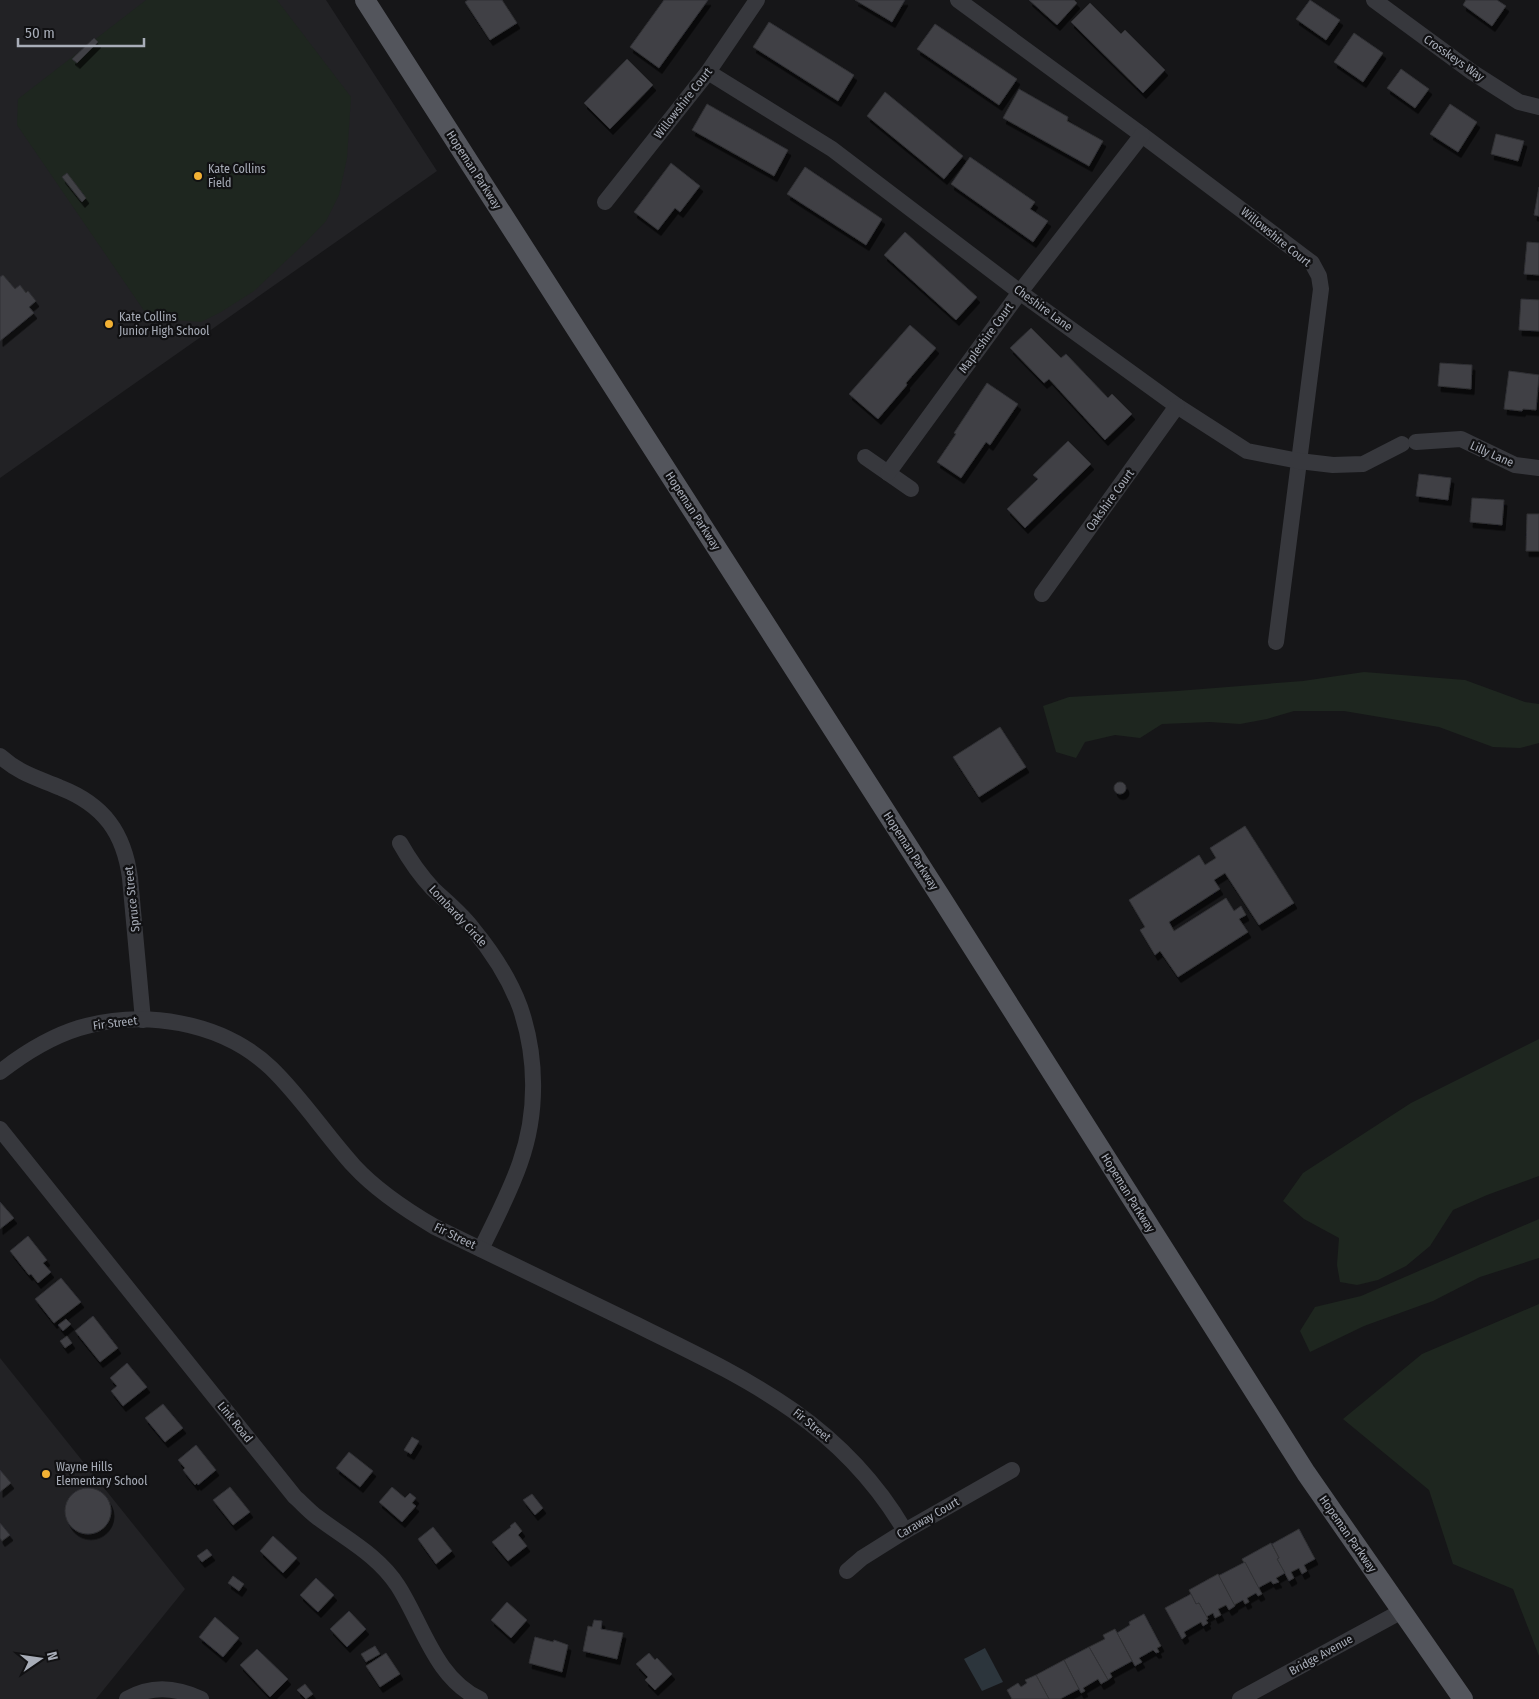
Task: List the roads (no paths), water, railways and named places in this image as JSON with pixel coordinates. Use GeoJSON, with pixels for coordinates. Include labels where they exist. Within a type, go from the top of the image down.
{"type":"FeatureCollection","features":[{"type":"Feature","properties":{"kind":"main road","name":"Hopeman Parkway"},"geometry":{"type":"LineString","coordinates":[[371,2],[1301,1465],[1463,1699]]}},
{"type":"Feature","properties":{"kind":"street","name":"Willowshire Court"},"geometry":{"type":"LineString","coordinates":[[605,202],[708,72],[757,0]]}},
{"type":"Feature","properties":{"kind":"street","name":"Willowshire Court"},"geometry":{"type":"LineString","coordinates":[[958,0],[1142,134],[1312,263],[1319,276],[1321,289],[1276,642]]}},
{"type":"Feature","properties":{"kind":"street","name":"Crosskeys Way"},"geometry":{"type":"LineString","coordinates":[[1374,0],[1472,72],[1520,102],[1539,107]]}},
{"type":"Feature","properties":{"kind":"street","name":"Cheshire Lane"},"geometry":{"type":"LineString","coordinates":[[708,72],[832,149],[1020,292],[1177,406],[1247,451],[1299,461],[1333,465],[1363,464],[1409,443]]}},
{"type":"Feature","properties":{"kind":"street","name":"Mapleshire Court"},"geometry":{"type":"LineString","coordinates":[[888,473],[1020,292],[1142,134]]}},
{"type":"Feature","properties":{"kind":"street","name":"Oakshire Court"},"geometry":{"type":"LineString","coordinates":[[1042,594],[1177,406]]}},
{"type":"Feature","properties":{"kind":"street","name":"Lilly Lane"},"geometry":{"type":"LineString","coordinates":[[1409,443],[1461,439],[1515,465],[1539,468]]}},
{"type":"Feature","properties":{"kind":"street"},"geometry":{"type":"LineString","coordinates":[[865,457],[911,489]]}},
{"type":"Feature","properties":{"kind":"street","name":"Spruce Street"},"geometry":{"type":"LineString","coordinates":[[0,756],[30,777],[80,796],[96,808],[120,838],[129,871],[143,1020]]}},
{"type":"Feature","properties":{"kind":"street","name":"Lombardy Circle"},"geometry":{"type":"LineString","coordinates":[[400,843],[416,869],[432,888],[471,925],[489,950],[504,974],[519,1006],[529,1040],[532,1069],[532,1105],[528,1134],[520,1163],[481,1249]]}},
{"type":"Feature","properties":{"kind":"street","name":"Fir Street"},"geometry":{"type":"LineString","coordinates":[[0,1072],[44,1043],[69,1032],[102,1023],[143,1020],[170,1021],[194,1026],[223,1037],[250,1052],[269,1067],[291,1088],[356,1168],[384,1194],[409,1212],[435,1227],[676,1344],[749,1382],[790,1407],[824,1432],[851,1458],[876,1486],[905,1531]]}},
{"type":"Feature","properties":{"kind":"street","name":"Link Road"},"geometry":{"type":"LineString","coordinates":[[0,1129],[295,1496],[316,1516],[364,1549],[380,1563],[397,1584],[412,1608],[444,1671],[461,1687],[480,1699]]}},
{"type":"Feature","properties":{"kind":"street","name":"Caraway Court"},"geometry":{"type":"LineString","coordinates":[[847,1571],[862,1558],[905,1531],[1012,1470]]}},
{"type":"Feature","properties":{"kind":"street","name":"Bridge Avenue"},"geometry":{"type":"LineString","coordinates":[[1240,1699],[1402,1610]]}},
{"type":"Feature","properties":{"kind":"street"},"geometry":{"type":"LineString","coordinates":[[127,1699],[146,1690],[157,1688],[189,1693],[201,1699]]}},
{"type":"Feature","properties":{"kind":"place","name":"Kate Collins Field"},"geometry":{"type":"Point","coordinates":[198,176]}},
{"type":"Feature","properties":{"kind":"place","name":"Kate Collins Junior High School"},"geometry":{"type":"Point","coordinates":[109,324]}},
{"type":"Feature","properties":{"kind":"place","name":"Wayne Hills Elementary School"},"geometry":{"type":"Point","coordinates":[46,1474]}}]}
